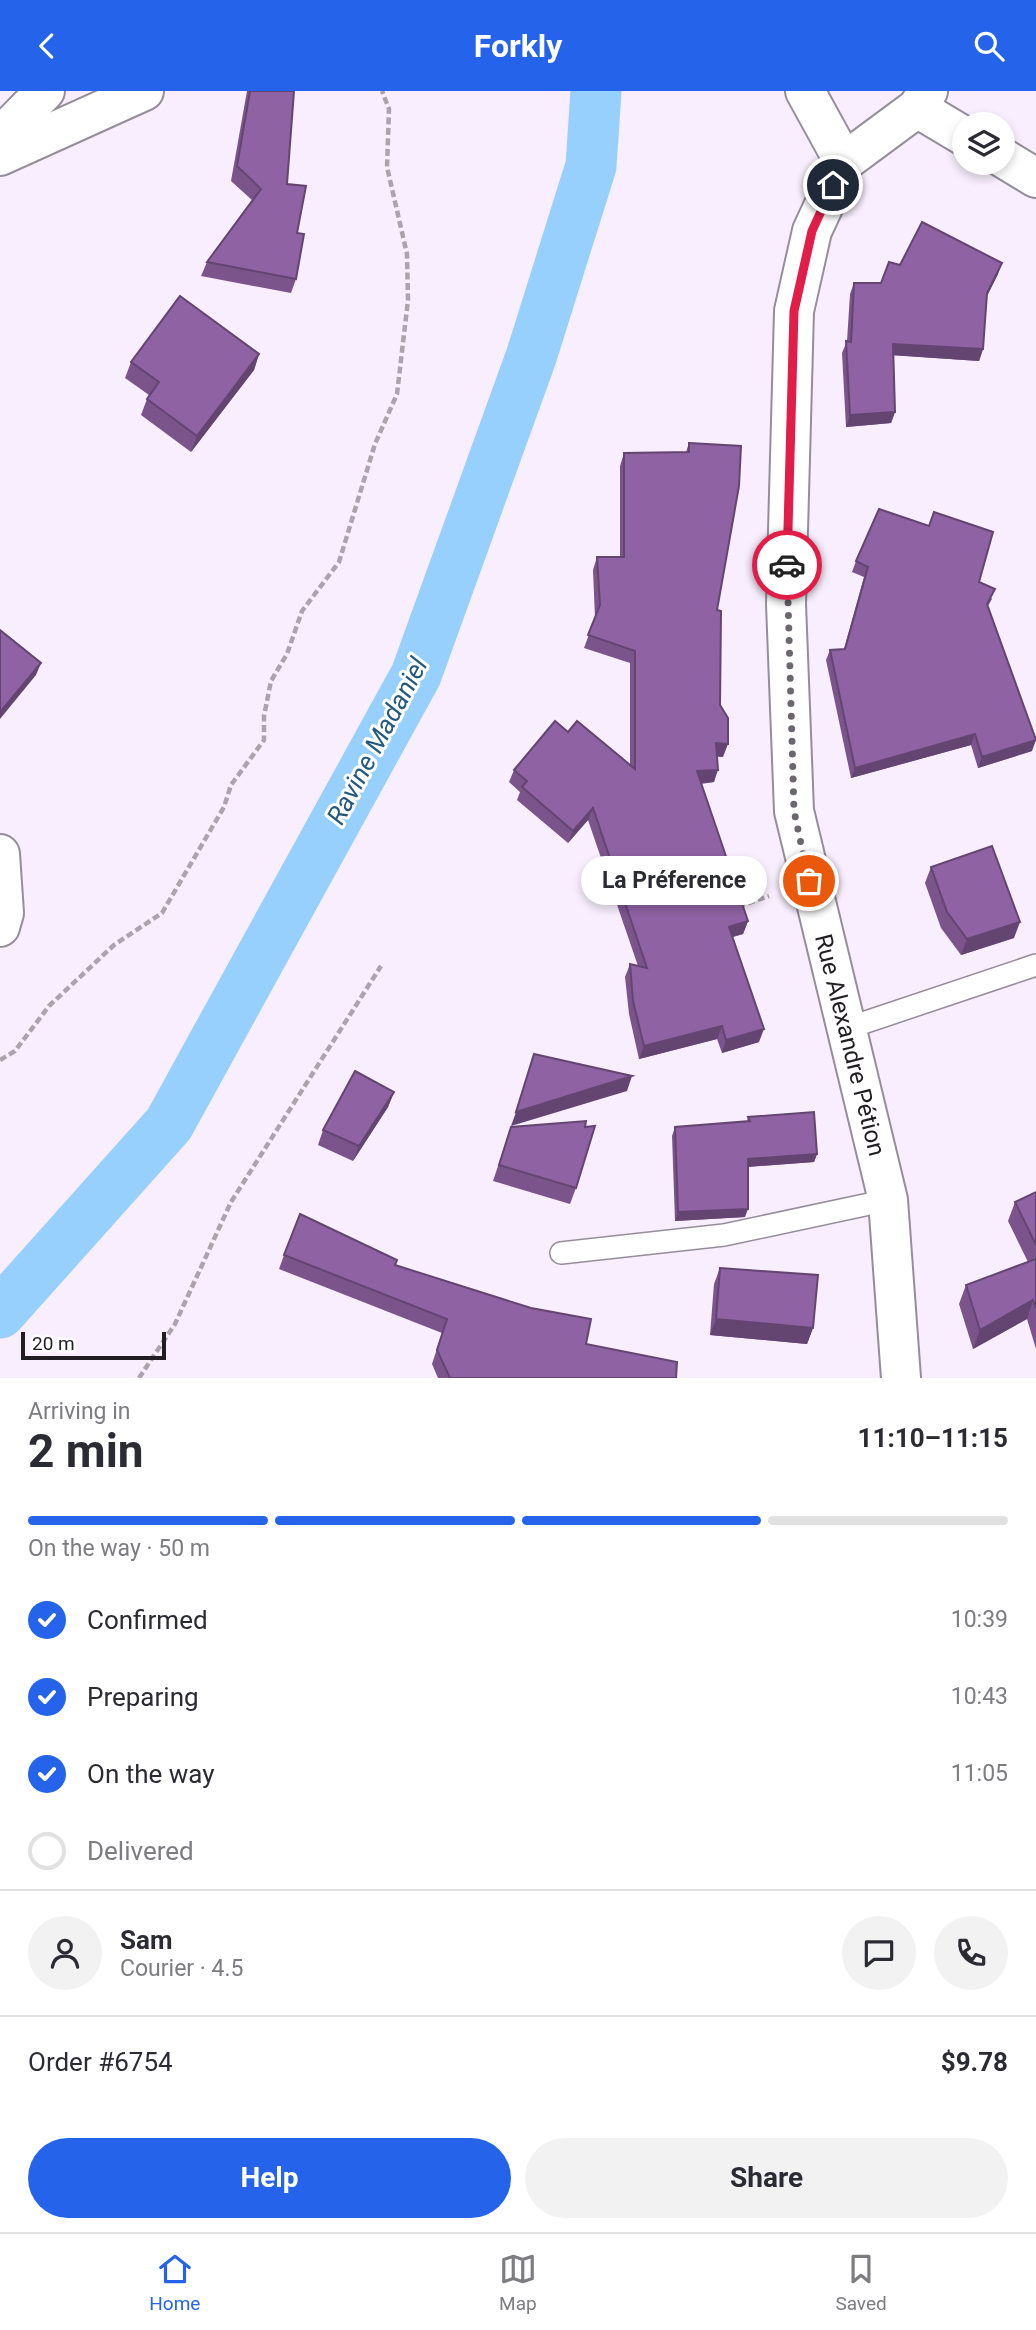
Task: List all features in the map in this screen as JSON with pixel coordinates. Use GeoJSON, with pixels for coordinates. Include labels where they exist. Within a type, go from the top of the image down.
{"type":"FeatureCollection","features":[{"type":"Feature","properties":{"kind":"street"},"geometry":{"type":"LineString","coordinates":[[0,137],[45,91]]}},
{"type":"Feature","properties":{"kind":"street"},"geometry":{"type":"LineString","coordinates":[[0,156],[144,91]]}},
{"type":"Feature","properties":{"kind":"street"},"geometry":{"type":"LineString","coordinates":[[805,91],[844,162]]}},
{"type":"Feature","properties":{"kind":"street"},"geometry":{"type":"LineString","coordinates":[[922,99],[952,125]]}},
{"type":"Feature","properties":{"kind":"street","name":"Rue Alexandre Pétion"},"geometry":{"type":"LineString","coordinates":[[901,1378],[888,1200],[794,811],[786,604],[794,311],[812,231],[844,162],[922,99]]}},
{"type":"Feature","properties":{"kind":"street"},"geometry":{"type":"LineString","coordinates":[[1015,165],[1036,178]]}},
{"type":"Feature","properties":{"kind":"street"},"geometry":{"type":"LineString","coordinates":[[0,854],[4,913],[0,927]]}},
{"type":"Feature","properties":{"kind":"lane"},"geometry":{"type":"LineString","coordinates":[[845,1029],[1036,965]]}},
{"type":"Feature","properties":{"kind":"lane"},"geometry":{"type":"LineString","coordinates":[[561,1253],[724,1235],[888,1200]]}},
{"type":"Feature","properties":{"kind":"path"},"geometry":{"type":"LineString","coordinates":[[0,1060],[15,1051],[49,1006],[114,946],[162,913],[224,807],[231,785],[264,740],[264,716],[271,681],[287,654],[302,611],[339,562],[374,444],[397,394],[408,300],[407,254],[387,167],[389,109],[382,91]]}},
{"type":"Feature","properties":{"kind":"path"},"geometry":{"type":"LineString","coordinates":[[734,908],[809,881]]}},
{"type":"Feature","properties":{"kind":"path"},"geometry":{"type":"LineString","coordinates":[[139,1378],[175,1324],[231,1202],[382,966]]}},
{"type":"Feature","properties":{"kind":"building"},"geometry":{"type":"Polygon","coordinates":[[[250,91],[294,91],[287,184],[306,186],[297,233],[304,234],[296,279],[207,262],[261,189],[237,166],[250,91]]]}},
{"type":"Feature","properties":{"kind":"building"},"geometry":{"type":"Polygon","coordinates":[[[922,222],[1002,263],[987,293],[983,349],[893,344],[895,412],[850,415],[846,341],[851,342],[854,283],[881,283],[889,262],[900,265],[922,222]]]}},
{"type":"Feature","properties":{"kind":"building"},"geometry":{"type":"Polygon","coordinates":[[[180,296],[259,354],[197,436],[147,399],[159,382],[131,362],[180,296]]]}},
{"type":"Feature","properties":{"kind":"building"},"geometry":{"type":"Polygon","coordinates":[[[689,443],[741,446],[739,486],[717,610],[721,611],[720,705],[728,718],[728,744],[716,743],[718,770],[697,771],[748,921],[729,927],[764,1029],[726,1040],[722,1026],[644,1046],[633,1001],[630,964],[647,968],[593,808],[573,831],[522,787],[527,781],[514,770],[555,721],[568,732],[577,721],[635,769],[635,651],[588,635],[600,605],[597,557],[624,557],[624,453],[689,452],[689,443]]]}},
{"type":"Feature","properties":{"kind":"building"},"geometry":{"type":"Polygon","coordinates":[[[879,509],[929,526],[934,512],[993,532],[979,582],[995,589],[987,604],[1036,740],[982,757],[975,734],[855,768],[830,650],[845,649],[868,567],[856,561],[879,509]]]}},
{"type":"Feature","properties":{"kind":"building"},"geometry":{"type":"Polygon","coordinates":[[[0,630],[41,663],[0,712],[0,630]]]}},
{"type":"Feature","properties":{"kind":"building"},"geometry":{"type":"Polygon","coordinates":[[[992,846],[1020,922],[967,939],[947,912],[931,867],[992,846]]]}},
{"type":"Feature","properties":{"kind":"building"},"geometry":{"type":"Polygon","coordinates":[[[534,1054],[632,1076],[516,1112],[534,1054]]]}},
{"type":"Feature","properties":{"kind":"building"},"geometry":{"type":"Polygon","coordinates":[[[355,1071],[394,1092],[359,1146],[323,1130],[355,1071]]]}},
{"type":"Feature","properties":{"kind":"building"},"geometry":{"type":"Polygon","coordinates":[[[814,1112],[817,1154],[748,1159],[748,1209],[678,1212],[675,1127],[750,1121],[748,1117],[814,1112]]]}},
{"type":"Feature","properties":{"kind":"building"},"geometry":{"type":"Polygon","coordinates":[[[586,1121],[585,1127],[595,1126],[576,1188],[499,1165],[511,1127],[586,1121]]]}},
{"type":"Feature","properties":{"kind":"building"},"geometry":{"type":"Polygon","coordinates":[[[1036,1192],[1036,1245],[1015,1202],[1036,1192]]]}},
{"type":"Feature","properties":{"kind":"building"},"geometry":{"type":"Polygon","coordinates":[[[300,1214],[397,1260],[395,1265],[531,1308],[591,1319],[586,1344],[677,1362],[676,1378],[450,1378],[437,1350],[447,1319],[284,1255],[300,1214]]]}},
{"type":"Feature","properties":{"kind":"building"},"geometry":{"type":"Polygon","coordinates":[[[1036,1259],[1036,1308],[1033,1300],[980,1330],[966,1285],[1036,1259]]]}},
{"type":"Feature","properties":{"kind":"building"},"geometry":{"type":"Polygon","coordinates":[[[720,1268],[818,1275],[813,1328],[716,1319],[720,1268]]]}},
{"type":"Feature","properties":{"kind":"waterway","name":"Ravine Madaniel"},"geometry":{"type":"LineString","coordinates":[[0,1313],[169,1124],[416,675],[531,357],[591,166],[596,91]]}},
{"type":"Feature","properties":{"kind":"way so far"},"geometry":{"type":"LineString","coordinates":[[787,565],[786,604],[794,811],[809,881]]}},
{"type":"Feature","properties":{"kind":"place","name":"La Préference"},"geometry":{"type":"Point","coordinates":[809,881]}},
{"type":"Feature","properties":{"kind":"route"},"geometry":{"type":"LineString","coordinates":[[787,565],[794,311],[812,231],[833,185]]}}]}
